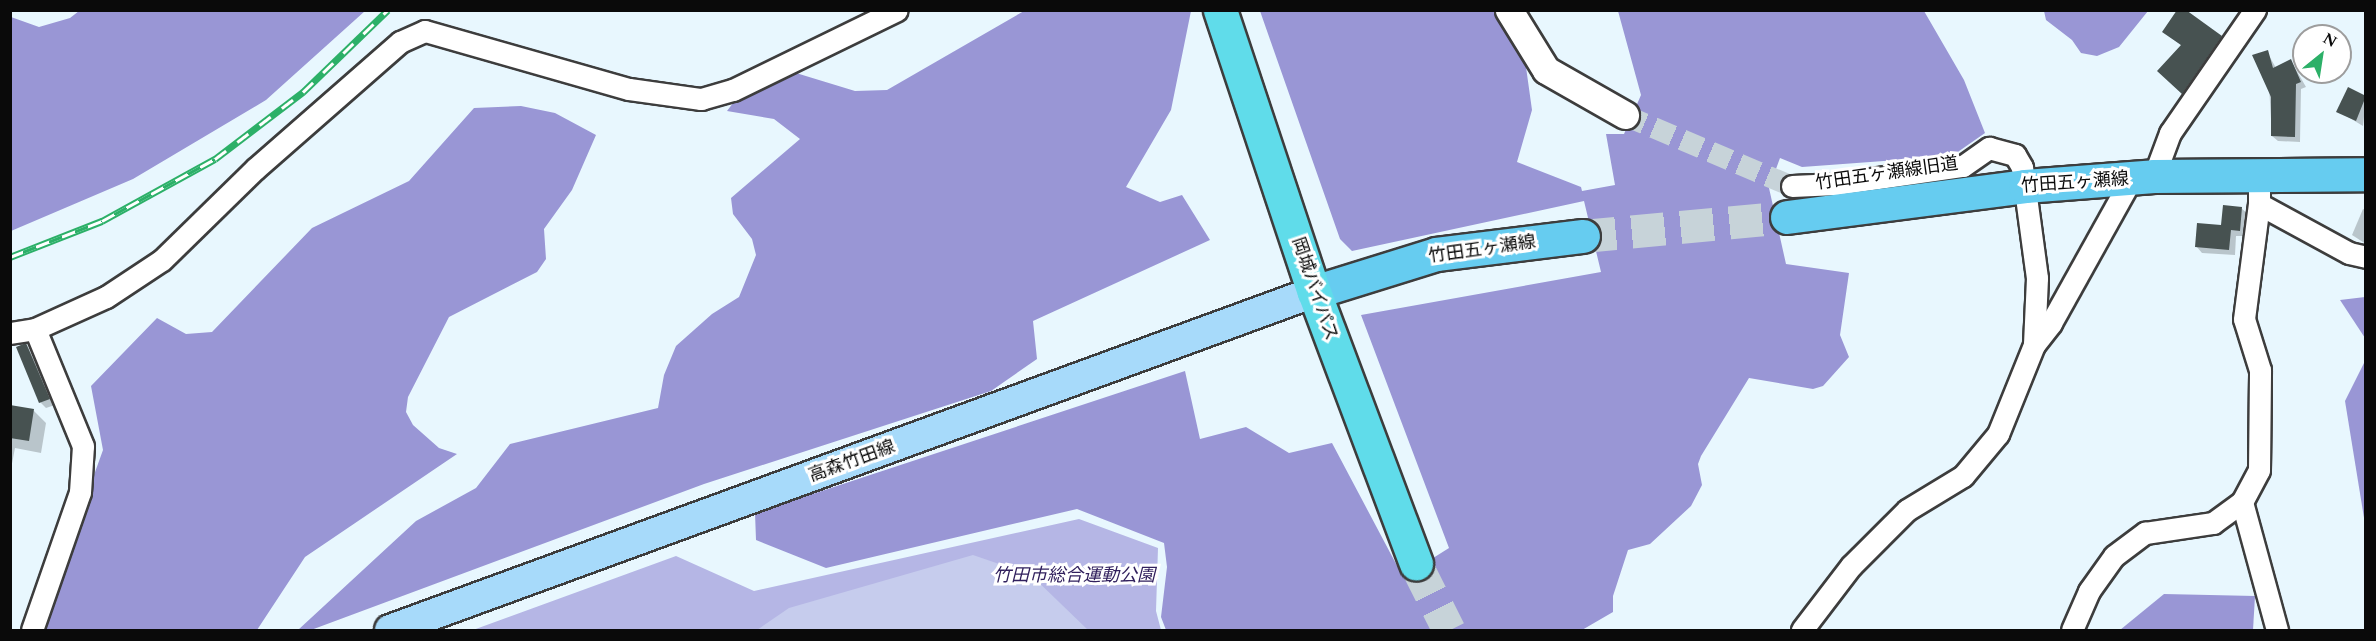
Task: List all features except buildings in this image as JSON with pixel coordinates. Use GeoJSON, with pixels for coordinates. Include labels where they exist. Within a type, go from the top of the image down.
{"type":"FeatureCollection","features":[{"type":"Feature","properties":{"kind":"highway","name":"岡城バイパス"},"geometry":{"type":"LineString","coordinates":[[1220,10],[1314,292],[1416,564]]}},
{"type":"Feature","properties":{"kind":"main road","name":"竹田五ヶ瀬線"},"geometry":{"type":"LineString","coordinates":[[1789,202],[2143,177],[2259,189],[2366,174]]}},
{"type":"Feature","properties":{"kind":"main road","name":"竹田五ヶ瀬線"},"geometry":{"type":"LineString","coordinates":[[1314,292],[1436,254],[1583,236]]}},
{"type":"Feature","properties":{"kind":"main road","name":"高森竹田線"},"geometry":{"type":"LineString","coordinates":[[390,630],[1314,292]]}},
{"type":"Feature","properties":{"kind":"street"},"geometry":{"type":"LineString","coordinates":[[10,333],[35,329],[106,297],[162,260],[255,169],[400,42],[425,31],[629,89],[701,99],[733,90],[897,10]]}},
{"type":"Feature","properties":{"kind":"street"},"geometry":{"type":"LineString","coordinates":[[1509,10],[1546,70],[1625,115]]}},
{"type":"Feature","properties":{"kind":"street"},"geometry":{"type":"LineString","coordinates":[[1802,630],[1851,566],[1907,510],[1963,476],[1998,434],[2034,345],[2051,323],[2170,133],[2255,10]]}},
{"type":"Feature","properties":{"kind":"street","name":"竹田五ヶ瀬線旧道"},"geometry":{"type":"LineString","coordinates":[[1789,202],[1836,184],[1963,166],[1989,148],[2015,155],[2022,167],[2025,186]]}},
{"type":"Feature","properties":{"kind":"street"},"geometry":{"type":"LineString","coordinates":[[2025,186],[2037,278],[2034,345]]}},
{"type":"Feature","properties":{"kind":"street"},"geometry":{"type":"LineString","coordinates":[[2072,630],[2089,591],[2114,556],[2145,533],[2213,523],[2242,502],[2259,470],[2259,370],[2244,320],[2259,189],[2349,253],[2366,257]]}},
{"type":"Feature","properties":{"kind":"street"},"geometry":{"type":"LineString","coordinates":[[32,630],[80,492],[83,447],[35,329]]}},
{"type":"Feature","properties":{"kind":"street"},"geometry":{"type":"LineString","coordinates":[[2242,502],[2277,630]]}},
{"type":"Feature","properties":{"kind":"green space","name":"竹田市総合運動公園"},"geometry":{"type":"Polygon","coordinates":[[[1079,519],[1158,548],[1156,611],[1161,630],[473,630],[676,556],[754,591],[1079,519]]]}},
{"type":"Feature","properties":{"kind":"shaded area"},"geometry":{"type":"Polygon","coordinates":[[[2044,10],[2148,11],[2119,47],[2097,56],[2081,53],[2072,40],[2046,20],[2044,10]]]}},
{"type":"Feature","properties":{"kind":"shaded area"},"geometry":{"type":"Polygon","coordinates":[[[79,11],[365,11],[266,100],[133,179],[11,231],[11,17],[39,27],[70,18],[79,11]]]}},
{"type":"Feature","properties":{"kind":"shaded area"},"geometry":{"type":"Polygon","coordinates":[[[1024,11],[1191,11],[1171,110],[1126,187],[1160,202],[1182,195],[1210,240],[1033,321],[1037,359],[991,391],[704,484],[311,630],[298,630],[416,521],[476,488],[510,444],[658,408],[664,375],[676,346],[712,314],[739,297],[756,255],[752,239],[733,214],[731,198],[800,139],[774,119],[727,111],[736,99],[781,76],[796,73],[855,91],[887,90],[1024,11]]]}},
{"type":"Feature","properties":{"kind":"shaded area"},"geometry":{"type":"Polygon","coordinates":[[[1260,11],[1500,11],[1526,67],[1532,110],[1517,162],[1581,187],[1582,191],[1615,185],[1606,134],[1624,134],[1641,95],[1618,11],[1924,11],[1964,80],[1985,133],[1952,156],[1802,167],[1780,158],[1769,188],[1786,264],[1849,273],[1840,335],[1849,357],[1823,386],[1813,389],[1749,378],[1701,456],[1698,464],[1702,485],[1691,506],[1650,544],[1628,550],[1613,596],[1613,612],[1582,630],[1166,630],[1161,617],[1167,567],[1164,543],[1077,509],[826,568],[756,540],[755,513],[1185,371],[1200,439],[1246,427],[1289,453],[1332,443],[1403,577],[1449,548],[1361,315],[1601,272],[1584,201],[1352,251],[1340,239],[1260,11]]]}},
{"type":"Feature","properties":{"kind":"shaded area"},"geometry":{"type":"Polygon","coordinates":[[[521,106],[555,113],[596,135],[572,190],[544,229],[546,259],[537,272],[449,317],[408,397],[406,412],[413,425],[439,448],[457,454],[305,557],[257,630],[38,630],[103,450],[91,386],[157,318],[186,334],[212,332],[312,228],[409,181],[474,108],[521,106]]]}},
{"type":"Feature","properties":{"kind":"shaded area"},"geometry":{"type":"Polygon","coordinates":[[[2366,297],[2365,338],[2340,300],[2366,297]]]}},
{"type":"Feature","properties":{"kind":"shaded area"},"geometry":{"type":"Polygon","coordinates":[[[2366,362],[2365,524],[2345,401],[2366,362]]]}},
{"type":"Feature","properties":{"kind":"shaded area"},"geometry":{"type":"Polygon","coordinates":[[[973,555],[1031,575],[1088,630],[757,630],[789,608],[973,555]]]}},
{"type":"Feature","properties":{"kind":"shaded area"},"geometry":{"type":"Polygon","coordinates":[[[2164,594],[2255,596],[2253,630],[2120,630],[2164,594]]]}},
{"type":"Feature","properties":{"kind":"tunnel"},"geometry":{"type":"LineString","coordinates":[[1625,115],[1792,186]]}},
{"type":"Feature","properties":{"kind":"tunnel"},"geometry":{"type":"LineString","coordinates":[[1583,236],[1787,217]]}},
{"type":"Feature","properties":{"kind":"tunnel"},"geometry":{"type":"LineString","coordinates":[[1416,564],[1449,630]]}},
{"type":"Feature","properties":{"kind":"railway"},"geometry":{"type":"LineString","coordinates":[[10,257],[102,221],[215,159],[303,92],[388,10]]}}]}
